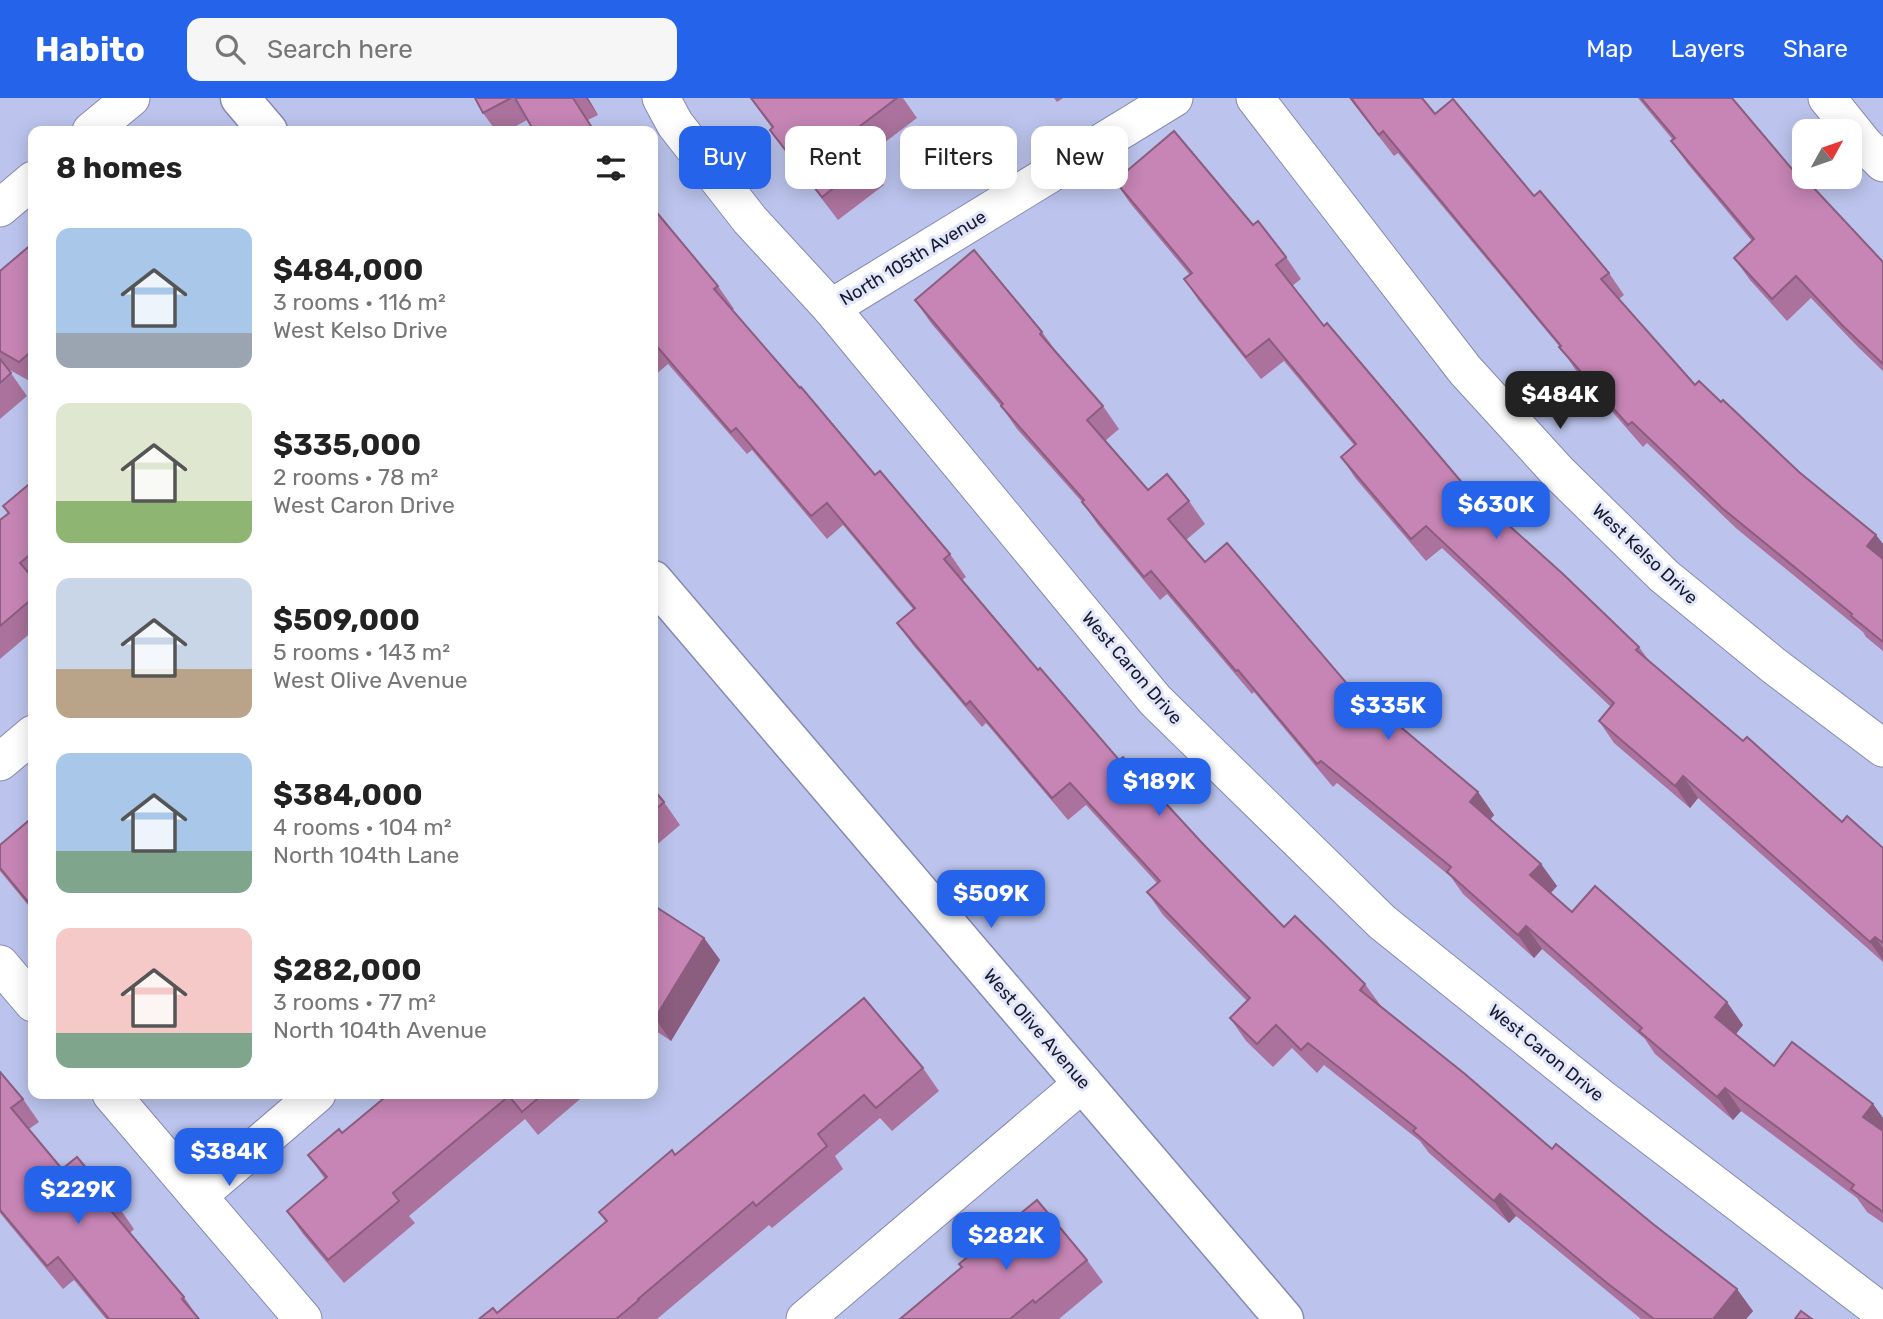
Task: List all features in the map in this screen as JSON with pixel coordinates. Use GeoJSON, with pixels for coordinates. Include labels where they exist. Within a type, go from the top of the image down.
{"type":"FeatureCollection","features":[{"type":"Feature","properties":{"kind":"main road"},"geometry":{"type":"LineString","coordinates":[[240,98],[264,126]]}},
{"type":"Feature","properties":{"kind":"main road","name":"West Olive Avenue"},"geometry":{"type":"LineString","coordinates":[[658,586],[1284,1319]]}},
{"type":"Feature","properties":{"kind":"street"},"geometry":{"type":"LineString","coordinates":[[97,126],[131,98]]}},
{"type":"Feature","properties":{"kind":"street","name":"West Caron Drive"},"geometry":{"type":"LineString","coordinates":[[661,98],[675,124],[750,220],[831,308],[1155,700],[1382,922],[1600,1097],[1883,1313]]}},
{"type":"Feature","properties":{"kind":"street","name":"North 105th Avenue"},"geometry":{"type":"LineString","coordinates":[[831,308],[1174,98]]}},
{"type":"Feature","properties":{"kind":"street","name":"West Kelso Drive"},"geometry":{"type":"LineString","coordinates":[[1255,98],[1465,370],[1558,472],[1664,576],[1773,665],[1883,748]]}},
{"type":"Feature","properties":{"kind":"street"},"geometry":{"type":"LineString","coordinates":[[1827,98],[1883,163]]}},
{"type":"Feature","properties":{"kind":"street"},"geometry":{"type":"LineString","coordinates":[[0,208],[28,184]]}},
{"type":"Feature","properties":{"kind":"street"},"geometry":{"type":"LineString","coordinates":[[0,762],[28,738]]}},
{"type":"Feature","properties":{"kind":"street"},"geometry":{"type":"LineString","coordinates":[[0,964],[28,997]]}},
{"type":"Feature","properties":{"kind":"street"},"geometry":{"type":"LineString","coordinates":[[805,1319],[1083,1083]]}},
{"type":"Feature","properties":{"kind":"street"},"geometry":{"type":"LineString","coordinates":[[115,1099],[303,1319]]}},
{"type":"Feature","properties":{"kind":"street"},"geometry":{"type":"LineString","coordinates":[[198,1196],[311,1099]]}},
{"type":"Feature","properties":{"kind":"building"},"geometry":{"type":"Polygon","coordinates":[[[475,98],[511,98],[483,113],[475,98]]]}},
{"type":"Feature","properties":{"kind":"building"},"geometry":{"type":"Polygon","coordinates":[[[515,98],[573,98],[591,126],[531,126],[515,98]]]}},
{"type":"Feature","properties":{"kind":"building"},"geometry":{"type":"Polygon","coordinates":[[[751,98],[897,98],[860,126],[785,126],[785,149],[771,131],[773,127],[751,98]]]}},
{"type":"Feature","properties":{"kind":"building"},"geometry":{"type":"Polygon","coordinates":[[[1351,98],[1422,98],[1435,114],[1453,99],[1534,196],[1540,191],[1609,273],[1601,279],[1695,385],[1699,381],[1721,402],[1723,400],[1799,472],[1876,535],[1867,546],[1883,559],[1883,642],[1722,508],[1632,422],[1628,425],[1559,347],[1561,346],[1383,131],[1379,135],[1351,98]]]}},
{"type":"Feature","properties":{"kind":"building"},"geometry":{"type":"Polygon","coordinates":[[[1641,98],[1732,98],[1792,169],[1792,189],[1815,189],[1883,262],[1883,364],[1796,276],[1772,299],[1734,258],[1754,239],[1671,141],[1675,138],[1641,98]]]}},
{"type":"Feature","properties":{"kind":"building"},"geometry":{"type":"Polygon","coordinates":[[[1174,131],[1253,225],[1258,221],[1286,257],[1276,265],[1324,326],[1327,323],[1464,485],[1563,574],[1639,647],[1636,650],[1743,741],[1747,737],[1842,822],[1847,816],[1883,848],[1883,943],[1875,937],[1870,942],[1683,776],[1675,786],[1599,721],[1614,703],[1426,526],[1411,539],[1341,457],[1356,444],[1269,339],[1246,357],[1184,279],[1192,273],[1122,189],[1128,189],[1128,170],[1174,131]]]}},
{"type":"Feature","properties":{"kind":"building"},"geometry":{"type":"Polygon","coordinates":[[[816,189],[833,189],[822,197],[816,189]]]}},
{"type":"Feature","properties":{"kind":"building"},"geometry":{"type":"Polygon","coordinates":[[[658,214],[718,286],[714,289],[875,475],[880,471],[950,554],[944,559],[1119,760],[1123,757],[1284,927],[1295,916],[1365,984],[1360,990],[1465,1074],[1552,1149],[1556,1144],[1737,1289],[1713,1319],[1654,1319],[1500,1194],[1494,1201],[1413,1131],[1416,1128],[1308,1043],[1301,1050],[1276,1025],[1257,1044],[1230,1018],[1250,998],[1147,892],[1160,881],[1070,783],[1052,798],[970,701],[966,705],[897,623],[915,608],[827,503],[811,516],[736,428],[731,432],[658,348],[658,214]]]}},
{"type":"Feature","properties":{"kind":"building"},"geometry":{"type":"Polygon","coordinates":[[[28,247],[28,354],[19,362],[0,351],[0,271],[28,247]]]}},
{"type":"Feature","properties":{"kind":"building"},"geometry":{"type":"Polygon","coordinates":[[[974,250],[1042,332],[1040,334],[1103,406],[1087,420],[1148,490],[1167,474],[1189,501],[1168,519],[1205,562],[1227,543],[1389,733],[1397,724],[1478,792],[1470,802],[1541,864],[1530,875],[1572,912],[1595,886],[1727,1002],[1715,1017],[1774,1066],[1792,1042],[1873,1104],[1863,1117],[1883,1131],[1883,1212],[1851,1189],[1854,1185],[1725,1088],[1717,1097],[1639,1031],[1642,1028],[1526,926],[1518,935],[1447,872],[1451,867],[1321,761],[1317,764],[1151,571],[1144,577],[1082,502],[1084,500],[1001,406],[1003,404],[915,300],[974,250]]]}},
{"type":"Feature","properties":{"kind":"building"},"geometry":{"type":"Polygon","coordinates":[[[0,359],[11,373],[0,383],[0,359]]]}},
{"type":"Feature","properties":{"kind":"building"},"geometry":{"type":"Polygon","coordinates":[[[28,485],[28,556],[20,563],[28,572],[28,602],[0,626],[0,520],[9,513],[3,506],[28,485]]]}},
{"type":"Feature","properties":{"kind":"building"},"geometry":{"type":"Polygon","coordinates":[[[658,795],[664,802],[658,807],[658,795]]]}},
{"type":"Feature","properties":{"kind":"building"},"geometry":{"type":"Polygon","coordinates":[[[28,821],[28,902],[0,868],[0,845],[28,821]]]}},
{"type":"Feature","properties":{"kind":"building"},"geometry":{"type":"Polygon","coordinates":[[[658,908],[704,938],[658,1013],[658,908]]]}},
{"type":"Feature","properties":{"kind":"building"},"geometry":{"type":"Polygon","coordinates":[[[864,998],[923,1068],[876,1108],[864,1095],[818,1134],[827,1146],[756,1206],[753,1202],[616,1319],[479,1319],[493,1308],[497,1313],[607,1221],[599,1212],[672,1150],[675,1155],[864,998]]]}},
{"type":"Feature","properties":{"kind":"building"},"geometry":{"type":"Polygon","coordinates":[[[0,1072],[23,1099],[11,1108],[62,1169],[77,1157],[118,1206],[112,1212],[184,1297],[182,1299],[199,1319],[109,1319],[58,1257],[47,1266],[0,1210],[0,1072]]]}},
{"type":"Feature","properties":{"kind":"building"},"geometry":{"type":"Polygon","coordinates":[[[383,1099],[505,1099],[393,1193],[399,1201],[328,1260],[287,1211],[327,1177],[308,1155],[339,1129],[342,1133],[383,1099]]]}},
{"type":"Feature","properties":{"kind":"building"},"geometry":{"type":"Polygon","coordinates":[[[511,1099],[537,1099],[522,1112],[511,1099]]]}},
{"type":"Feature","properties":{"kind":"building"},"geometry":{"type":"Polygon","coordinates":[[[1037,1200],[1087,1260],[1035,1303],[1033,1300],[1010,1319],[900,1319],[962,1267],[959,1264],[1037,1200]]]}},
{"type":"Feature","properties":{"kind":"building"},"geometry":{"type":"Polygon","coordinates":[[[1801,1311],[1812,1319],[1795,1319],[1801,1311]]]}}]}
